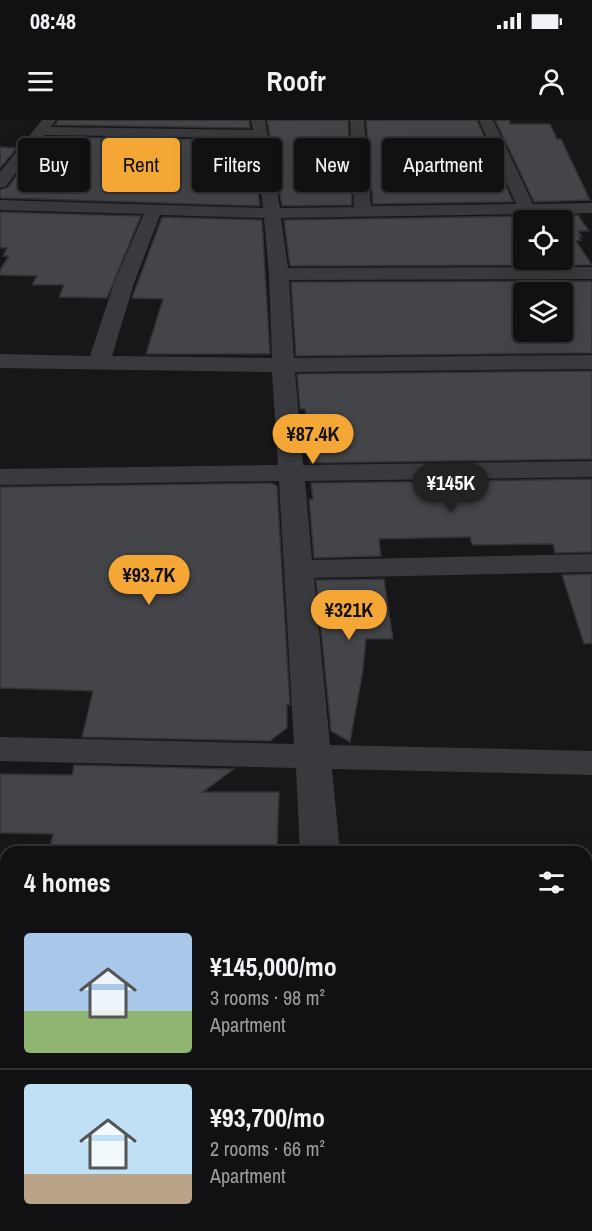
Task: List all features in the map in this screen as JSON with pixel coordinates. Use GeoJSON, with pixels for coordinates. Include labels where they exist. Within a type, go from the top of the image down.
{"type":"FeatureCollection","features":[{"type":"Feature","properties":{"kind":"street"},"geometry":{"type":"LineString","coordinates":[[357,120],[363,211]]}},
{"type":"Feature","properties":{"kind":"street"},"geometry":{"type":"LineString","coordinates":[[486,120],[527,209]]}},
{"type":"Feature","properties":{"kind":"street"},"geometry":{"type":"LineString","coordinates":[[0,183],[45,125],[260,127],[279,274],[283,365],[319,846]]}},
{"type":"Feature","properties":{"kind":"street"},"geometry":{"type":"LineString","coordinates":[[0,205],[153,212],[272,213],[592,208]]}},
{"type":"Feature","properties":{"kind":"street"},"geometry":{"type":"LineString","coordinates":[[98,364],[124,283],[153,212]]}},
{"type":"Feature","properties":{"kind":"street"},"geometry":{"type":"LineString","coordinates":[[279,274],[592,273]]}},
{"type":"Feature","properties":{"kind":"street"},"geometry":{"type":"LineString","coordinates":[[0,361],[283,365],[592,362]]}},
{"type":"Feature","properties":{"kind":"street"},"geometry":{"type":"LineString","coordinates":[[0,477],[592,469]]}},
{"type":"Feature","properties":{"kind":"street"},"geometry":{"type":"LineString","coordinates":[[300,569],[592,562]]}},
{"type":"Feature","properties":{"kind":"street"},"geometry":{"type":"LineString","coordinates":[[0,749],[592,763]]}},
{"type":"Feature","properties":{"kind":"building"},"geometry":{"type":"Polygon","coordinates":[[[58,120],[249,120],[250,128],[55,125],[58,120]]]}},
{"type":"Feature","properties":{"kind":"building"},"geometry":{"type":"Polygon","coordinates":[[[267,120],[348,120],[349,138],[294,138],[294,192],[351,192],[352,205],[282,206],[280,192],[282,192],[282,138],[270,138],[267,120]]]}},
{"type":"Feature","properties":{"kind":"building"},"geometry":{"type":"Polygon","coordinates":[[[366,120],[477,120],[485,138],[382,138],[382,192],[504,192],[504,182],[513,202],[373,204],[370,138],[368,138],[366,120]]]}},
{"type":"Feature","properties":{"kind":"building"},"geometry":{"type":"Polygon","coordinates":[[[495,120],[510,120],[510,124],[550,124],[557,139],[561,139],[590,200],[534,202],[495,120]]]}},
{"type":"Feature","properties":{"kind":"building"},"geometry":{"type":"Polygon","coordinates":[[[46,137],[115,138],[102,138],[102,192],[180,192],[180,139],[192,139],[192,192],[258,192],[260,206],[0,198],[0,190],[8,187],[18,174],[18,192],[90,192],[90,138],[46,137]]]}},
{"type":"Feature","properties":{"kind":"building"},"geometry":{"type":"Polygon","coordinates":[[[0,147],[17,148],[0,168],[0,147]]]}},
{"type":"Feature","properties":{"kind":"building"},"geometry":{"type":"Polygon","coordinates":[[[0,212],[141,216],[107,298],[59,297],[64,285],[32,285],[37,276],[0,275],[0,270],[9,256],[3,256],[7,248],[0,248],[0,212]]]}},
{"type":"Feature","properties":{"kind":"building"},"geometry":{"type":"Polygon","coordinates":[[[573,215],[578,215],[589,231],[578,231],[582,237],[579,237],[581,240],[576,241],[592,265],[573,265],[573,215]]]}},
{"type":"Feature","properties":{"kind":"building"},"geometry":{"type":"Polygon","coordinates":[[[513,216],[513,265],[290,266],[284,220],[513,216]]]}},
{"type":"Feature","properties":{"kind":"building"},"geometry":{"type":"Polygon","coordinates":[[[162,217],[262,220],[270,354],[146,354],[163,299],[132,298],[162,217]]]}},
{"type":"Feature","properties":{"kind":"building"},"geometry":{"type":"Polygon","coordinates":[[[592,281],[592,353],[296,356],[291,282],[592,281]]]}},
{"type":"Feature","properties":{"kind":"building"},"geometry":{"type":"Polygon","coordinates":[[[592,371],[592,459],[310,463],[305,409],[300,409],[297,374],[592,371]]]}},
{"type":"Feature","properties":{"kind":"building"},"geometry":{"type":"Polygon","coordinates":[[[592,479],[592,552],[555,553],[553,544],[472,545],[470,537],[379,539],[381,556],[314,558],[309,499],[313,500],[311,483],[592,479]]]}},
{"type":"Feature","properties":{"kind":"building"},"geometry":{"type":"Polygon","coordinates":[[[271,483],[277,486],[290,705],[287,704],[287,728],[270,741],[82,737],[93,691],[0,688],[0,487],[271,483]]]}},
{"type":"Feature","properties":{"kind":"building"},"geometry":{"type":"Polygon","coordinates":[[[592,574],[592,643],[584,644],[562,575],[592,574]]]}},
{"type":"Feature","properties":{"kind":"building"},"geometry":{"type":"Polygon","coordinates":[[[384,579],[393,639],[366,639],[350,742],[331,731],[316,580],[384,579]]]}},
{"type":"Feature","properties":{"kind":"building"},"geometry":{"type":"Polygon","coordinates":[[[74,765],[234,769],[203,792],[279,792],[277,846],[50,846],[53,834],[0,833],[0,774],[72,775],[74,765]]]}}]}
